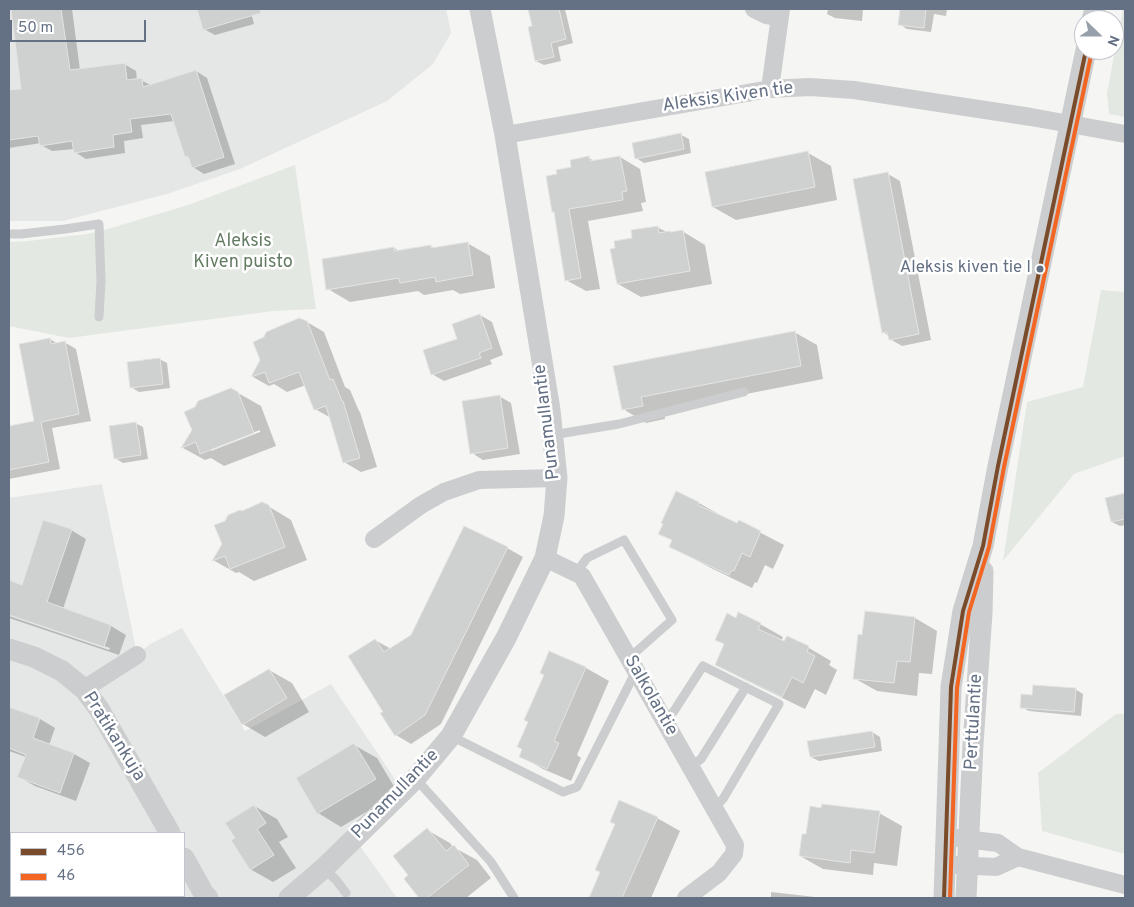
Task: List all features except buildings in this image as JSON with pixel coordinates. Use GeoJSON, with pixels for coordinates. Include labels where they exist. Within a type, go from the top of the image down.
{"type":"FeatureCollection","features":[{"type":"Feature","properties":{"kind":"street","name":"Punamullantie"},"geometry":{"type":"LineString","coordinates":[[289,898],[324,868],[415,779],[451,736],[506,638],[545,558],[554,516],[557,478],[548,401],[506,135],[480,9]]}},
{"type":"Feature","properties":{"kind":"street"},"geometry":{"type":"LineString","coordinates":[[754,9],[766,15],[780,13],[770,89]]}},
{"type":"Feature","properties":{"kind":"street","name":"Perttulantie"},"geometry":{"type":"LineString","coordinates":[[944,898],[951,687],[962,611],[983,546],[998,466],[1084,60]]}},
{"type":"Feature","properties":{"kind":"street","name":"Aleksis Kiven tie"},"geometry":{"type":"LineString","coordinates":[[506,135],[770,89],[810,87],[854,90],[1125,134]]}},
{"type":"Feature","properties":{"kind":"street"},"geometry":{"type":"LineString","coordinates":[[374,539],[421,505],[444,492],[479,480],[557,478]]}},
{"type":"Feature","properties":{"kind":"street","name":"Perttulantie"},"geometry":{"type":"LineString","coordinates":[[966,898],[973,744],[982,613],[983,546]]}},
{"type":"Feature","properties":{"kind":"street","name":"Salkolantie"},"geometry":{"type":"LineString","coordinates":[[545,558],[582,576],[735,845],[734,854],[718,873],[686,898]]}},
{"type":"Feature","properties":{"kind":"street","name":"Pratikankuja"},"geometry":{"type":"LineString","coordinates":[[9,651],[34,657],[62,671],[84,689],[99,709],[169,832]]}},
{"type":"Feature","properties":{"kind":"street"},"geometry":{"type":"LineString","coordinates":[[84,689],[138,654]]}},
{"type":"Feature","properties":{"kind":"street"},"geometry":{"type":"LineString","coordinates":[[947,837],[998,842],[1018,857],[1125,885]]}},
{"type":"Feature","properties":{"kind":"street"},"geometry":{"type":"LineString","coordinates":[[945,864],[996,867],[1018,857]]}},
{"type":"Feature","properties":{"kind":"street"},"geometry":{"type":"LineString","coordinates":[[185,860],[208,898]]}},
{"type":"Feature","properties":{"kind":"lane"},"geometry":{"type":"LineString","coordinates":[[9,234],[99,224],[99,317]]}},
{"type":"Feature","properties":{"kind":"lane"},"geometry":{"type":"LineString","coordinates":[[552,435],[619,424],[744,392]]}},
{"type":"Feature","properties":{"kind":"lane"},"geometry":{"type":"LineString","coordinates":[[451,736],[563,792],[577,786],[632,665],[672,620],[624,540],[587,558],[576,573]]}},
{"type":"Feature","properties":{"kind":"lane"},"geometry":{"type":"LineString","coordinates":[[664,721],[674,711],[703,666],[779,704],[723,799],[714,808]]}},
{"type":"Feature","properties":{"kind":"lane"},"geometry":{"type":"LineString","coordinates":[[690,767],[701,759],[746,687]]}},
{"type":"Feature","properties":{"kind":"lane"},"geometry":{"type":"LineString","coordinates":[[415,779],[491,862],[514,898]]}},
{"type":"Feature","properties":{"kind":"lane"},"geometry":{"type":"LineString","coordinates":[[324,868],[346,893]]}},
{"type":"Feature","properties":{"kind":"shaded area"},"geometry":{"type":"Polygon","coordinates":[[[9,9],[446,9],[451,33],[433,64],[387,101],[240,169],[167,194],[63,221],[9,221],[9,9]]]}},
{"type":"Feature","properties":{"kind":"shaded area"},"geometry":{"type":"Polygon","coordinates":[[[102,484],[137,654],[152,643],[182,628],[245,731],[331,684],[403,791],[355,839],[397,898],[9,898],[9,498],[102,484]]]}},
{"type":"Feature","properties":{"kind":"green space"},"geometry":{"type":"Polygon","coordinates":[[[1125,9],[1125,117],[1109,114],[1107,93],[1113,60],[1124,60],[1123,10],[1125,9]]]}},
{"type":"Feature","properties":{"kind":"green space","name":"Aleksis Kiven puisto"},"geometry":{"type":"Polygon","coordinates":[[[295,165],[316,309],[273,311],[69,338],[9,326],[9,242],[88,234],[108,229],[188,205],[295,165]]]}},
{"type":"Feature","properties":{"kind":"green space"},"geometry":{"type":"Polygon","coordinates":[[[1101,290],[1125,292],[1125,456],[1074,474],[1003,561],[1027,402],[1083,387],[1101,290]]]}},
{"type":"Feature","properties":{"kind":"green space"},"geometry":{"type":"Polygon","coordinates":[[[1116,714],[1125,714],[1125,854],[1042,831],[1038,773],[1116,714]]]}},
{"type":"Feature","properties":{"kind":"transit line","name":"456"},"geometry":{"type":"LineString","coordinates":[[944,898],[951,687],[963,611],[983,546],[998,466],[1084,60]]}},
{"type":"Feature","properties":{"kind":"transit line","name":"46"},"geometry":{"type":"LineString","coordinates":[[950,898],[957,688],[969,612],[989,547],[1004,467],[1090,60]]}},
{"type":"Feature","properties":{"kind":"place","name":"Aleksis kiven tie I"},"geometry":{"type":"Point","coordinates":[1040,269]}}]}
